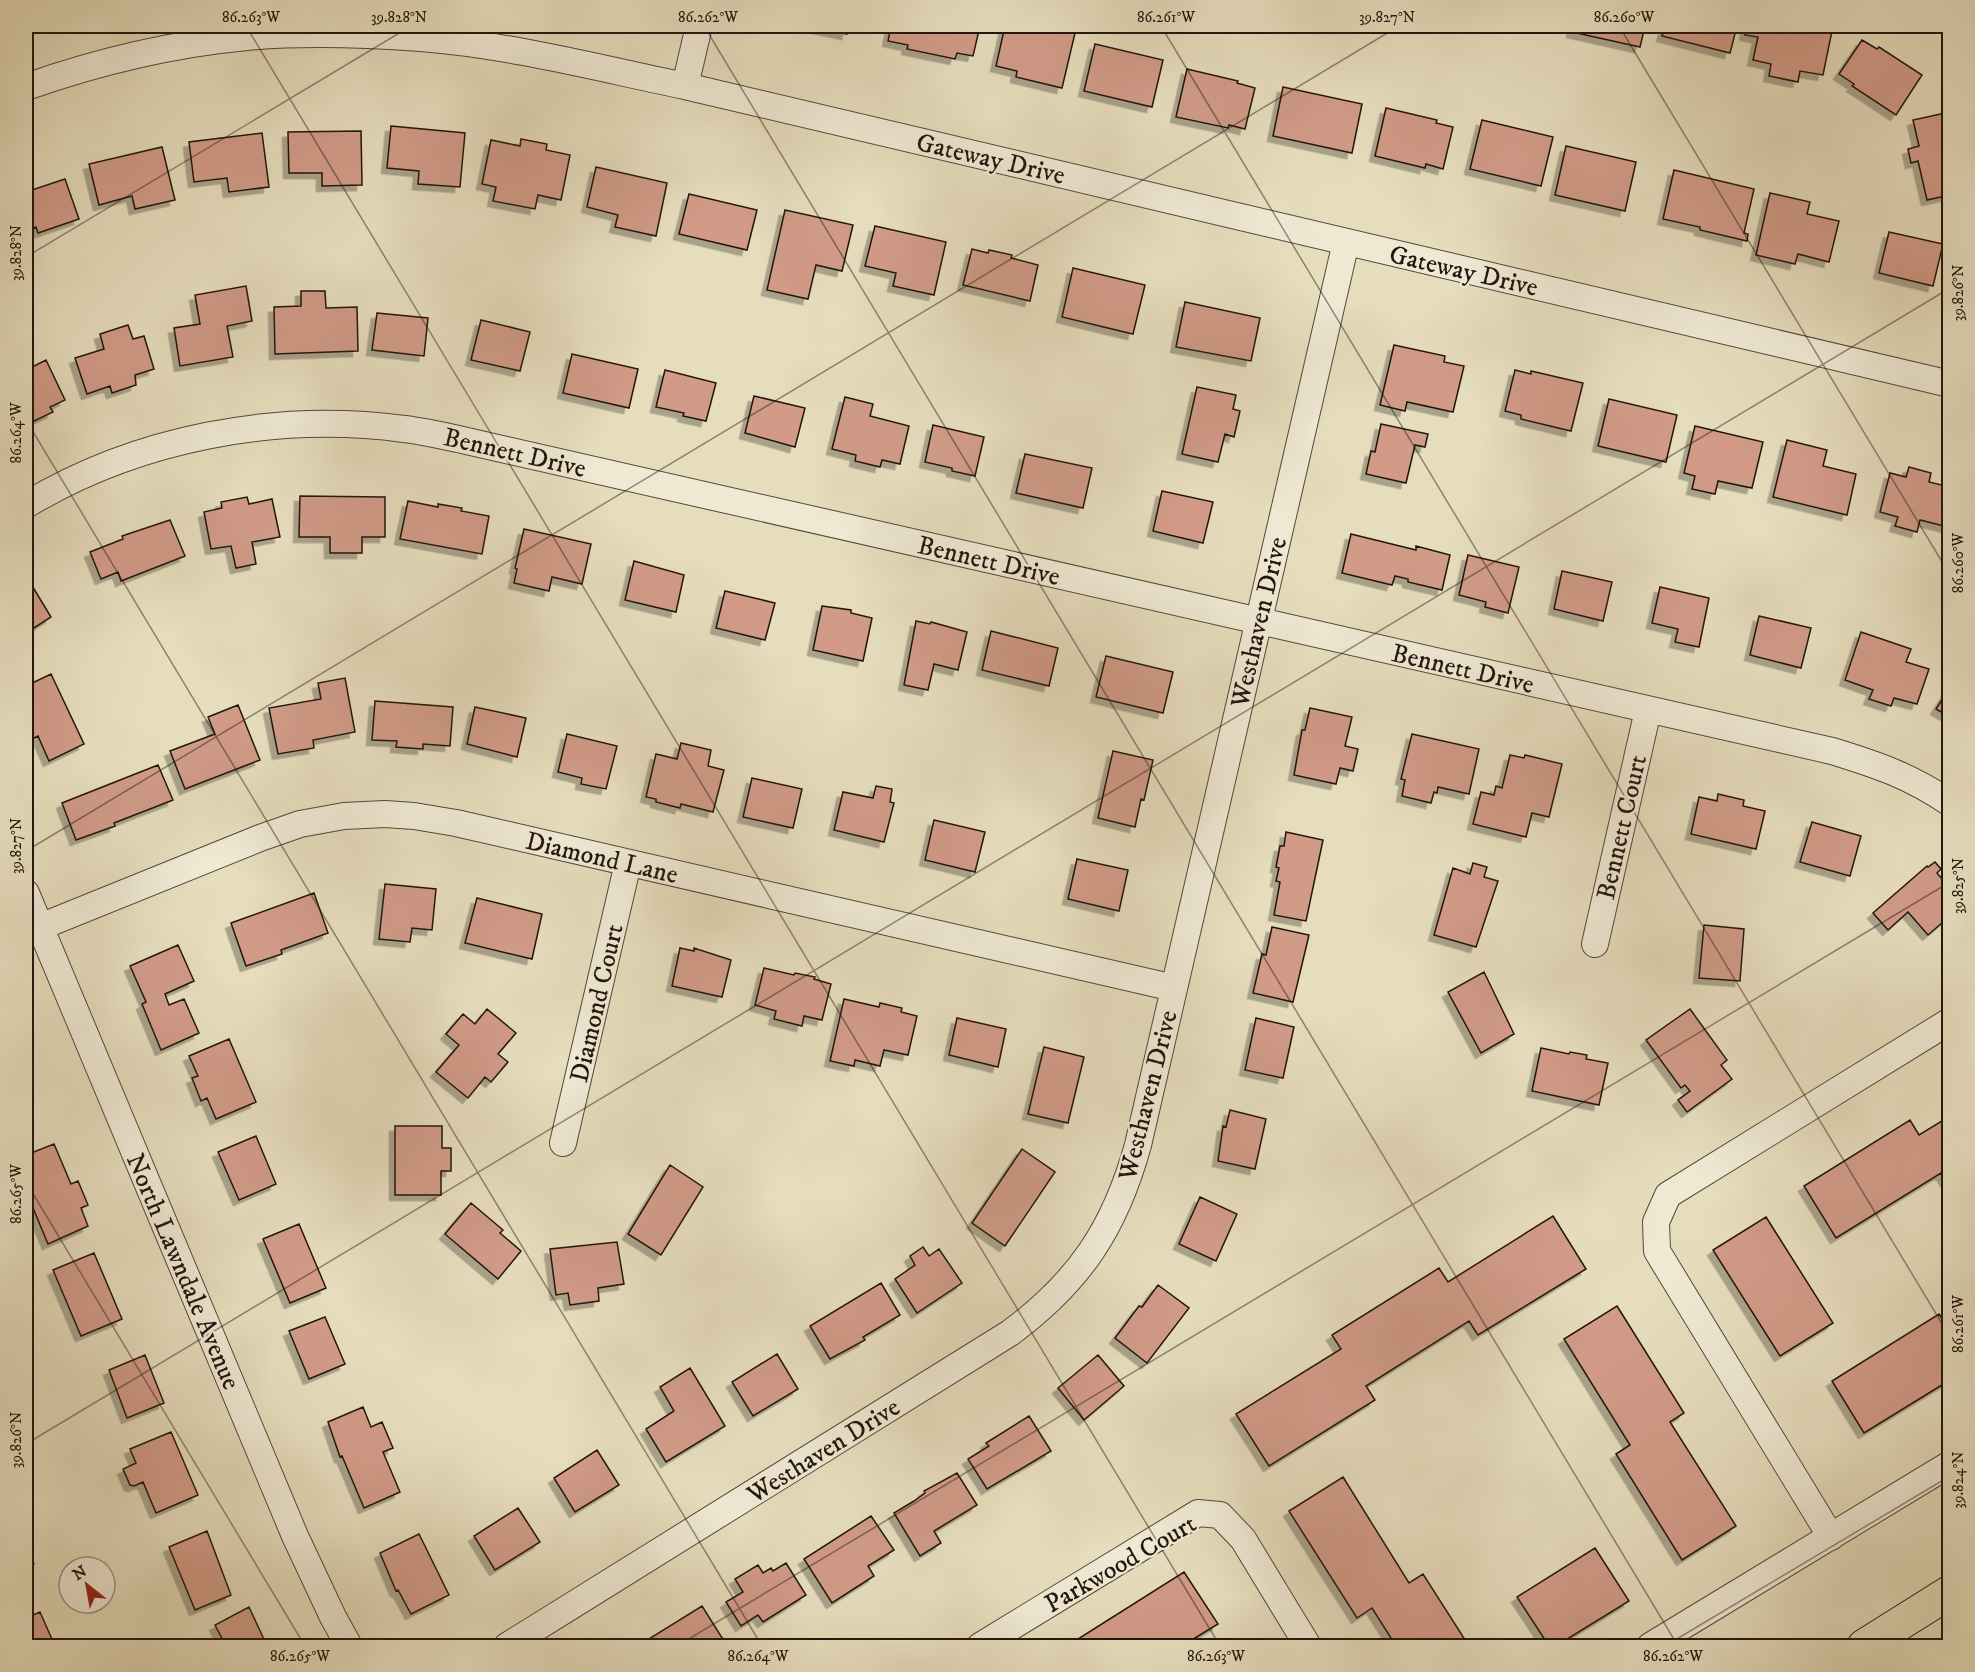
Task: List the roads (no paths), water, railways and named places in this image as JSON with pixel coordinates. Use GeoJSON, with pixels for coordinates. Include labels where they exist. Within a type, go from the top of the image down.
{"type":"FeatureCollection","features":[{"type":"Feature","properties":{"kind":"main road"},"geometry":{"type":"LineString","coordinates":[[1864,1647],[1950,1592]]}},
{"type":"Feature","properties":{"kind":"street"},"geometry":{"type":"LineString","coordinates":[[685,87],[699,26]]}},
{"type":"Feature","properties":{"kind":"street","name":"Gateway Drive"},"geometry":{"type":"LineString","coordinates":[[26,87],[103,63],[246,37],[294,34],[433,40],[500,49],[685,87],[1950,384]]}},
{"type":"Feature","properties":{"kind":"street","name":"Westhaven Drive"},"geometry":{"type":"LineString","coordinates":[[507,1647],[998,1342],[1056,1295],[1075,1275],[1107,1227],[1123,1194],[1138,1145],[1346,242]]}},
{"type":"Feature","properties":{"kind":"street","name":"Bennett Drive"},"geometry":{"type":"LineString","coordinates":[[26,505],[76,478],[141,453],[214,435],[277,425],[347,424],[403,428],[469,441],[1832,751],[1904,776],[1950,803]]}},
{"type":"Feature","properties":{"kind":"street","name":"Bennett Court"},"geometry":{"type":"LineString","coordinates":[[1595,944],[1648,710]]}},
{"type":"Feature","properties":{"kind":"street","name":"Diamond Lane"},"geometry":{"type":"LineString","coordinates":[[40,927],[300,824],[344,816],[385,814],[428,818],[1174,988]]}},
{"type":"Feature","properties":{"kind":"street","name":"Diamond Court"},"geometry":{"type":"LineString","coordinates":[[563,1143],[628,863]]}},
{"type":"Feature","properties":{"kind":"street","name":"North Lawndale Avenue"},"geometry":{"type":"LineString","coordinates":[[26,893],[295,1536],[349,1647]]}},
{"type":"Feature","properties":{"kind":"street"},"geometry":{"type":"LineString","coordinates":[[1831,1537],[1657,1251],[1656,1222],[1668,1195],[1950,1021]]}},
{"type":"Feature","properties":{"kind":"street"},"geometry":{"type":"LineString","coordinates":[[1650,1647],[1950,1464]]}},
{"type":"Feature","properties":{"kind":"street","name":"Parkwood Court"},"geometry":{"type":"LineString","coordinates":[[980,1647],[1198,1514],[1220,1515],[1243,1539],[1308,1647]]}}]}
